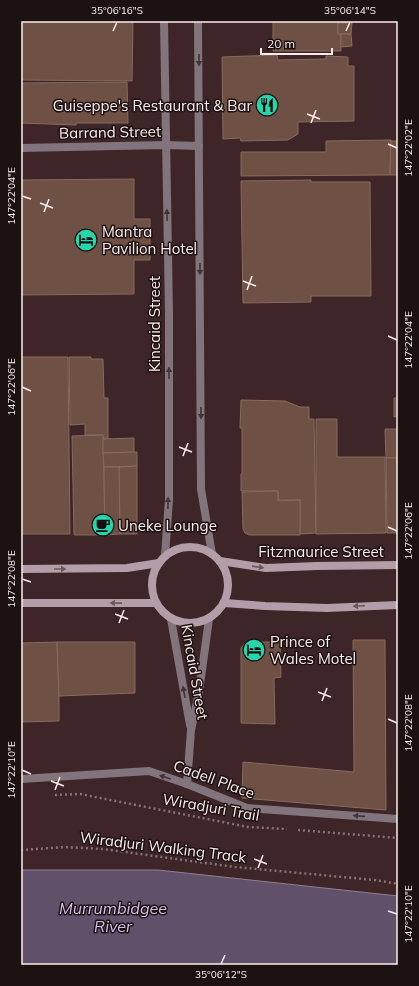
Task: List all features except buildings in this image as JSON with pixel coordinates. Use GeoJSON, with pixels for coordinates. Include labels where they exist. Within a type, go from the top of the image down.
{"type":"FeatureCollection","features":[{"type":"Feature","properties":{"kind":"main road"},"geometry":{"type":"LineString","coordinates":[[183,547],[193,547],[203,549],[220,561],[226,570],[228,592],[224,603],[218,612],[209,619],[197,624],[184,624],[171,620],[162,612],[152,593],[151,582],[154,572],[165,555],[183,547]]}},
{"type":"Feature","properties":{"kind":"main road","name":"Fitzmaurice Street"},"geometry":{"type":"LineString","coordinates":[[220,561],[266,568],[398,565]]}},
{"type":"Feature","properties":{"kind":"main road"},"geometry":{"type":"LineString","coordinates":[[21,569],[127,568],[159,563]]}},
{"type":"Feature","properties":{"kind":"main road"},"geometry":{"type":"LineString","coordinates":[[21,603],[156,603]]}},
{"type":"Feature","properties":{"kind":"main road"},"geometry":{"type":"LineString","coordinates":[[224,603],[327,608],[398,605]]}},
{"type":"Feature","properties":{"kind":"street","name":"Kincaid Street"},"geometry":{"type":"LineString","coordinates":[[164,21],[168,313],[168,500],[165,555]]}},
{"type":"Feature","properties":{"kind":"street"},"geometry":{"type":"LineString","coordinates":[[198,21],[201,489],[212,554]]}},
{"type":"Feature","properties":{"kind":"street","name":"Barrand Street"},"geometry":{"type":"LineString","coordinates":[[21,148],[165,145],[199,146]]}},
{"type":"Feature","properties":{"kind":"street","name":"Kincaid Street"},"geometry":{"type":"LineString","coordinates":[[187,784],[191,730],[199,692],[209,619]]}},
{"type":"Feature","properties":{"kind":"street","name":"Kincaid Street"},"geometry":{"type":"LineString","coordinates":[[171,620],[191,730]]}},
{"type":"Feature","properties":{"kind":"street","name":"Cadell Place"},"geometry":{"type":"LineString","coordinates":[[21,779],[149,771],[187,784],[247,808],[398,819]]}},
{"type":"Feature","properties":{"kind":"path","name":"Wiradjuri Trail"},"geometry":{"type":"LineString","coordinates":[[50,795],[80,794],[248,827],[289,829]]}},
{"type":"Feature","properties":{"kind":"path"},"geometry":{"type":"LineString","coordinates":[[297,830],[398,838]]}},
{"type":"Feature","properties":{"kind":"path","name":"Wiradjuri Walking Track"},"geometry":{"type":"LineString","coordinates":[[21,850],[65,847],[103,849],[235,867],[375,880],[398,884]]}},
{"type":"Feature","properties":{"kind":"water","name":"Murrumbidgee River"},"geometry":{"type":"Polygon","coordinates":[[[21,870],[158,870],[398,896],[398,965],[21,965],[21,870]]]}},
{"type":"Feature","properties":{"kind":"place","name":"Guiseppe's Restaurant & Bar"},"geometry":{"type":"Point","coordinates":[267,105]}},
{"type":"Feature","properties":{"kind":"place","name":"Mantra Pavilion Hotel"},"geometry":{"type":"Point","coordinates":[86,240]}},
{"type":"Feature","properties":{"kind":"place","name":"Uneke Lounge"},"geometry":{"type":"Point","coordinates":[103,525]}},
{"type":"Feature","properties":{"kind":"place","name":"Prince of Wales Motel"},"geometry":{"type":"Point","coordinates":[254,650]}}]}
